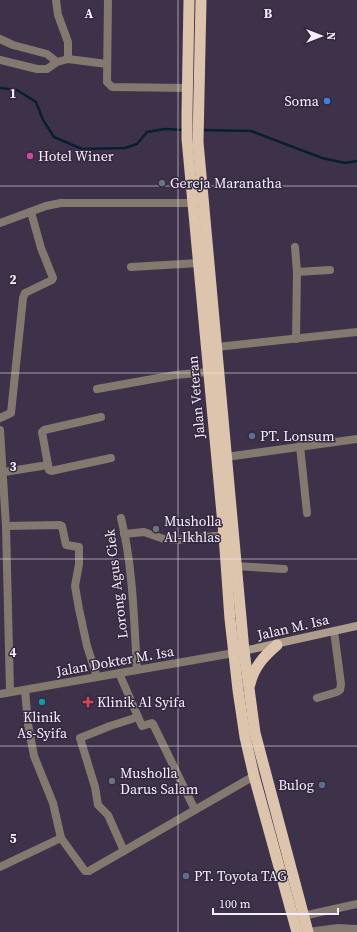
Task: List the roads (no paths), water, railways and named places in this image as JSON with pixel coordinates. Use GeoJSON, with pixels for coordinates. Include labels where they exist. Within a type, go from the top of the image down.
{"type":"FeatureCollection","features":[{"type":"Feature","properties":{"kind":"highway"},"geometry":{"type":"LineString","coordinates":[[189,0],[186,114],[193,140]]}},
{"type":"Feature","properties":{"kind":"highway"},"geometry":{"type":"LineString","coordinates":[[193,140],[199,114],[201,0]]}},
{"type":"Feature","properties":{"kind":"highway"},"geometry":{"type":"LineString","coordinates":[[187,88],[199,88]]}},
{"type":"Feature","properties":{"kind":"highway","name":"Jalan Veteran"},"geometry":{"type":"LineString","coordinates":[[193,140],[193,203],[208,372],[224,535],[239,652]]}},
{"type":"Feature","properties":{"kind":"highway","name":"Jalan Veteran"},"geometry":{"type":"LineString","coordinates":[[193,140],[217,347],[236,566],[239,652]]}},
{"type":"Feature","properties":{"kind":"highway"},"geometry":{"type":"LineString","coordinates":[[249,688],[259,662],[277,644]]}},
{"type":"Feature","properties":{"kind":"highway"},"geometry":{"type":"LineString","coordinates":[[239,652],[249,688],[250,735],[308,932]]}},
{"type":"Feature","properties":{"kind":"highway"},"geometry":{"type":"LineString","coordinates":[[239,652],[254,776],[297,932]]}},
{"type":"Feature","properties":{"kind":"main road","name":"Jalan M. Isa"},"geometry":{"type":"LineString","coordinates":[[239,652],[357,626]]}},
{"type":"Feature","properties":{"kind":"street"},"geometry":{"type":"LineString","coordinates":[[56,0],[58,16],[68,42],[68,59]]}},
{"type":"Feature","properties":{"kind":"street"},"geometry":{"type":"LineString","coordinates":[[108,0],[107,82],[112,87],[187,88]]}},
{"type":"Feature","properties":{"kind":"street"},"geometry":{"type":"LineString","coordinates":[[0,39],[14,45],[47,54],[57,62]]}},
{"type":"Feature","properties":{"kind":"street"},"geometry":{"type":"LineString","coordinates":[[0,60],[37,69],[50,68],[57,62],[68,59],[107,64]]}},
{"type":"Feature","properties":{"kind":"street"},"geometry":{"type":"LineString","coordinates":[[0,223],[46,206],[62,203],[193,203]]}},
{"type":"Feature","properties":{"kind":"street"},"geometry":{"type":"LineString","coordinates":[[0,418],[11,413],[23,298],[25,293],[52,280],[53,278],[41,248],[31,212]]}},
{"type":"Feature","properties":{"kind":"street"},"geometry":{"type":"LineString","coordinates":[[295,247],[297,272],[296,339]]}},
{"type":"Feature","properties":{"kind":"street"},"geometry":{"type":"LineString","coordinates":[[131,267],[199,263]]}},
{"type":"Feature","properties":{"kind":"street"},"geometry":{"type":"LineString","coordinates":[[297,272],[330,270]]}},
{"type":"Feature","properties":{"kind":"street"},"geometry":{"type":"LineString","coordinates":[[217,347],[357,332]]}},
{"type":"Feature","properties":{"kind":"street"},"geometry":{"type":"LineString","coordinates":[[97,389],[167,376],[208,372]]}},
{"type":"Feature","properties":{"kind":"street"},"geometry":{"type":"LineString","coordinates":[[101,417],[43,430],[49,470],[51,471],[111,458]]}},
{"type":"Feature","properties":{"kind":"street"},"geometry":{"type":"LineString","coordinates":[[0,430],[4,472],[6,526],[4,552],[10,692]]}},
{"type":"Feature","properties":{"kind":"street"},"geometry":{"type":"LineString","coordinates":[[226,457],[357,439]]}},
{"type":"Feature","properties":{"kind":"street"},"geometry":{"type":"LineString","coordinates":[[300,446],[307,513]]}},
{"type":"Feature","properties":{"kind":"street"},"geometry":{"type":"LineString","coordinates":[[4,472],[48,465]]}},
{"type":"Feature","properties":{"kind":"street","name":"Lorong Agus Ciek"},"geometry":{"type":"LineString","coordinates":[[121,518],[132,592],[137,670]]}},
{"type":"Feature","properties":{"kind":"street"},"geometry":{"type":"LineString","coordinates":[[6,526],[60,525],[62,526],[66,545],[78,546],[79,564],[76,586],[77,594],[87,646],[97,677]]}},
{"type":"Feature","properties":{"kind":"street"},"geometry":{"type":"LineString","coordinates":[[124,534],[144,532],[164,539],[178,540],[224,535]]}},
{"type":"Feature","properties":{"kind":"street"},"geometry":{"type":"LineString","coordinates":[[236,566],[284,569]]}},
{"type":"Feature","properties":{"kind":"street"},"geometry":{"type":"LineString","coordinates":[[317,698],[340,690],[341,684],[334,631]]}},
{"type":"Feature","properties":{"kind":"street","name":"Jalan Dokter M. Isa"},"geometry":{"type":"LineString","coordinates":[[0,694],[239,652]]}},
{"type":"Feature","properties":{"kind":"street"},"geometry":{"type":"LineString","coordinates":[[119,673],[142,726],[153,724],[195,810]]}},
{"type":"Feature","properties":{"kind":"street"},"geometry":{"type":"LineString","coordinates":[[25,690],[28,724],[34,756],[53,803],[64,842],[85,871],[89,871],[254,776]]}},
{"type":"Feature","properties":{"kind":"street"},"geometry":{"type":"LineString","coordinates":[[124,850],[108,815],[98,805],[95,787],[80,738],[138,717]]}},
{"type":"Feature","properties":{"kind":"street"},"geometry":{"type":"LineString","coordinates":[[0,867],[64,842]]}},
{"type":"Feature","properties":{"kind":"street"},"geometry":{"type":"LineString","coordinates":[[303,916],[357,904]]}},
{"type":"Feature","properties":{"kind":"street"},"geometry":{"type":"LineString","coordinates":[[308,932],[338,928],[357,929]]}},
{"type":"Feature","properties":{"kind":"waterway"},"geometry":{"type":"LineString","coordinates":[[0,88],[17,90],[36,102],[43,120],[54,137],[82,149],[125,148],[137,144],[147,132],[165,129],[184,130]]}},
{"type":"Feature","properties":{"kind":"waterway"},"geometry":{"type":"LineString","coordinates":[[201,130],[251,131],[322,158],[345,163],[357,161]]}},
{"type":"Feature","properties":{"kind":"place","name":"Soma"},"geometry":{"type":"Point","coordinates":[327,101]}},
{"type":"Feature","properties":{"kind":"place","name":"Hotel Winer"},"geometry":{"type":"Point","coordinates":[30,156]}},
{"type":"Feature","properties":{"kind":"place","name":"Gereja Maranatha"},"geometry":{"type":"Point","coordinates":[162,183]}},
{"type":"Feature","properties":{"kind":"place","name":"PT. Lonsum"},"geometry":{"type":"Point","coordinates":[252,436]}},
{"type":"Feature","properties":{"kind":"place","name":"Musholla Al-Ikhlas"},"geometry":{"type":"Point","coordinates":[156,529]}},
{"type":"Feature","properties":{"kind":"place","name":"Klinik As-Syifa"},"geometry":{"type":"Point","coordinates":[42,702]}},
{"type":"Feature","properties":{"kind":"place","name":"Klinik Al Syifa"},"geometry":{"type":"Point","coordinates":[88,702]}},
{"type":"Feature","properties":{"kind":"place","name":"Musholla Darus Salam"},"geometry":{"type":"Point","coordinates":[112,781]}},
{"type":"Feature","properties":{"kind":"place","name":"Bulog"},"geometry":{"type":"Point","coordinates":[322,785]}},
{"type":"Feature","properties":{"kind":"place","name":"PT. Toyota TAG"},"geometry":{"type":"Point","coordinates":[186,876]}}]}
